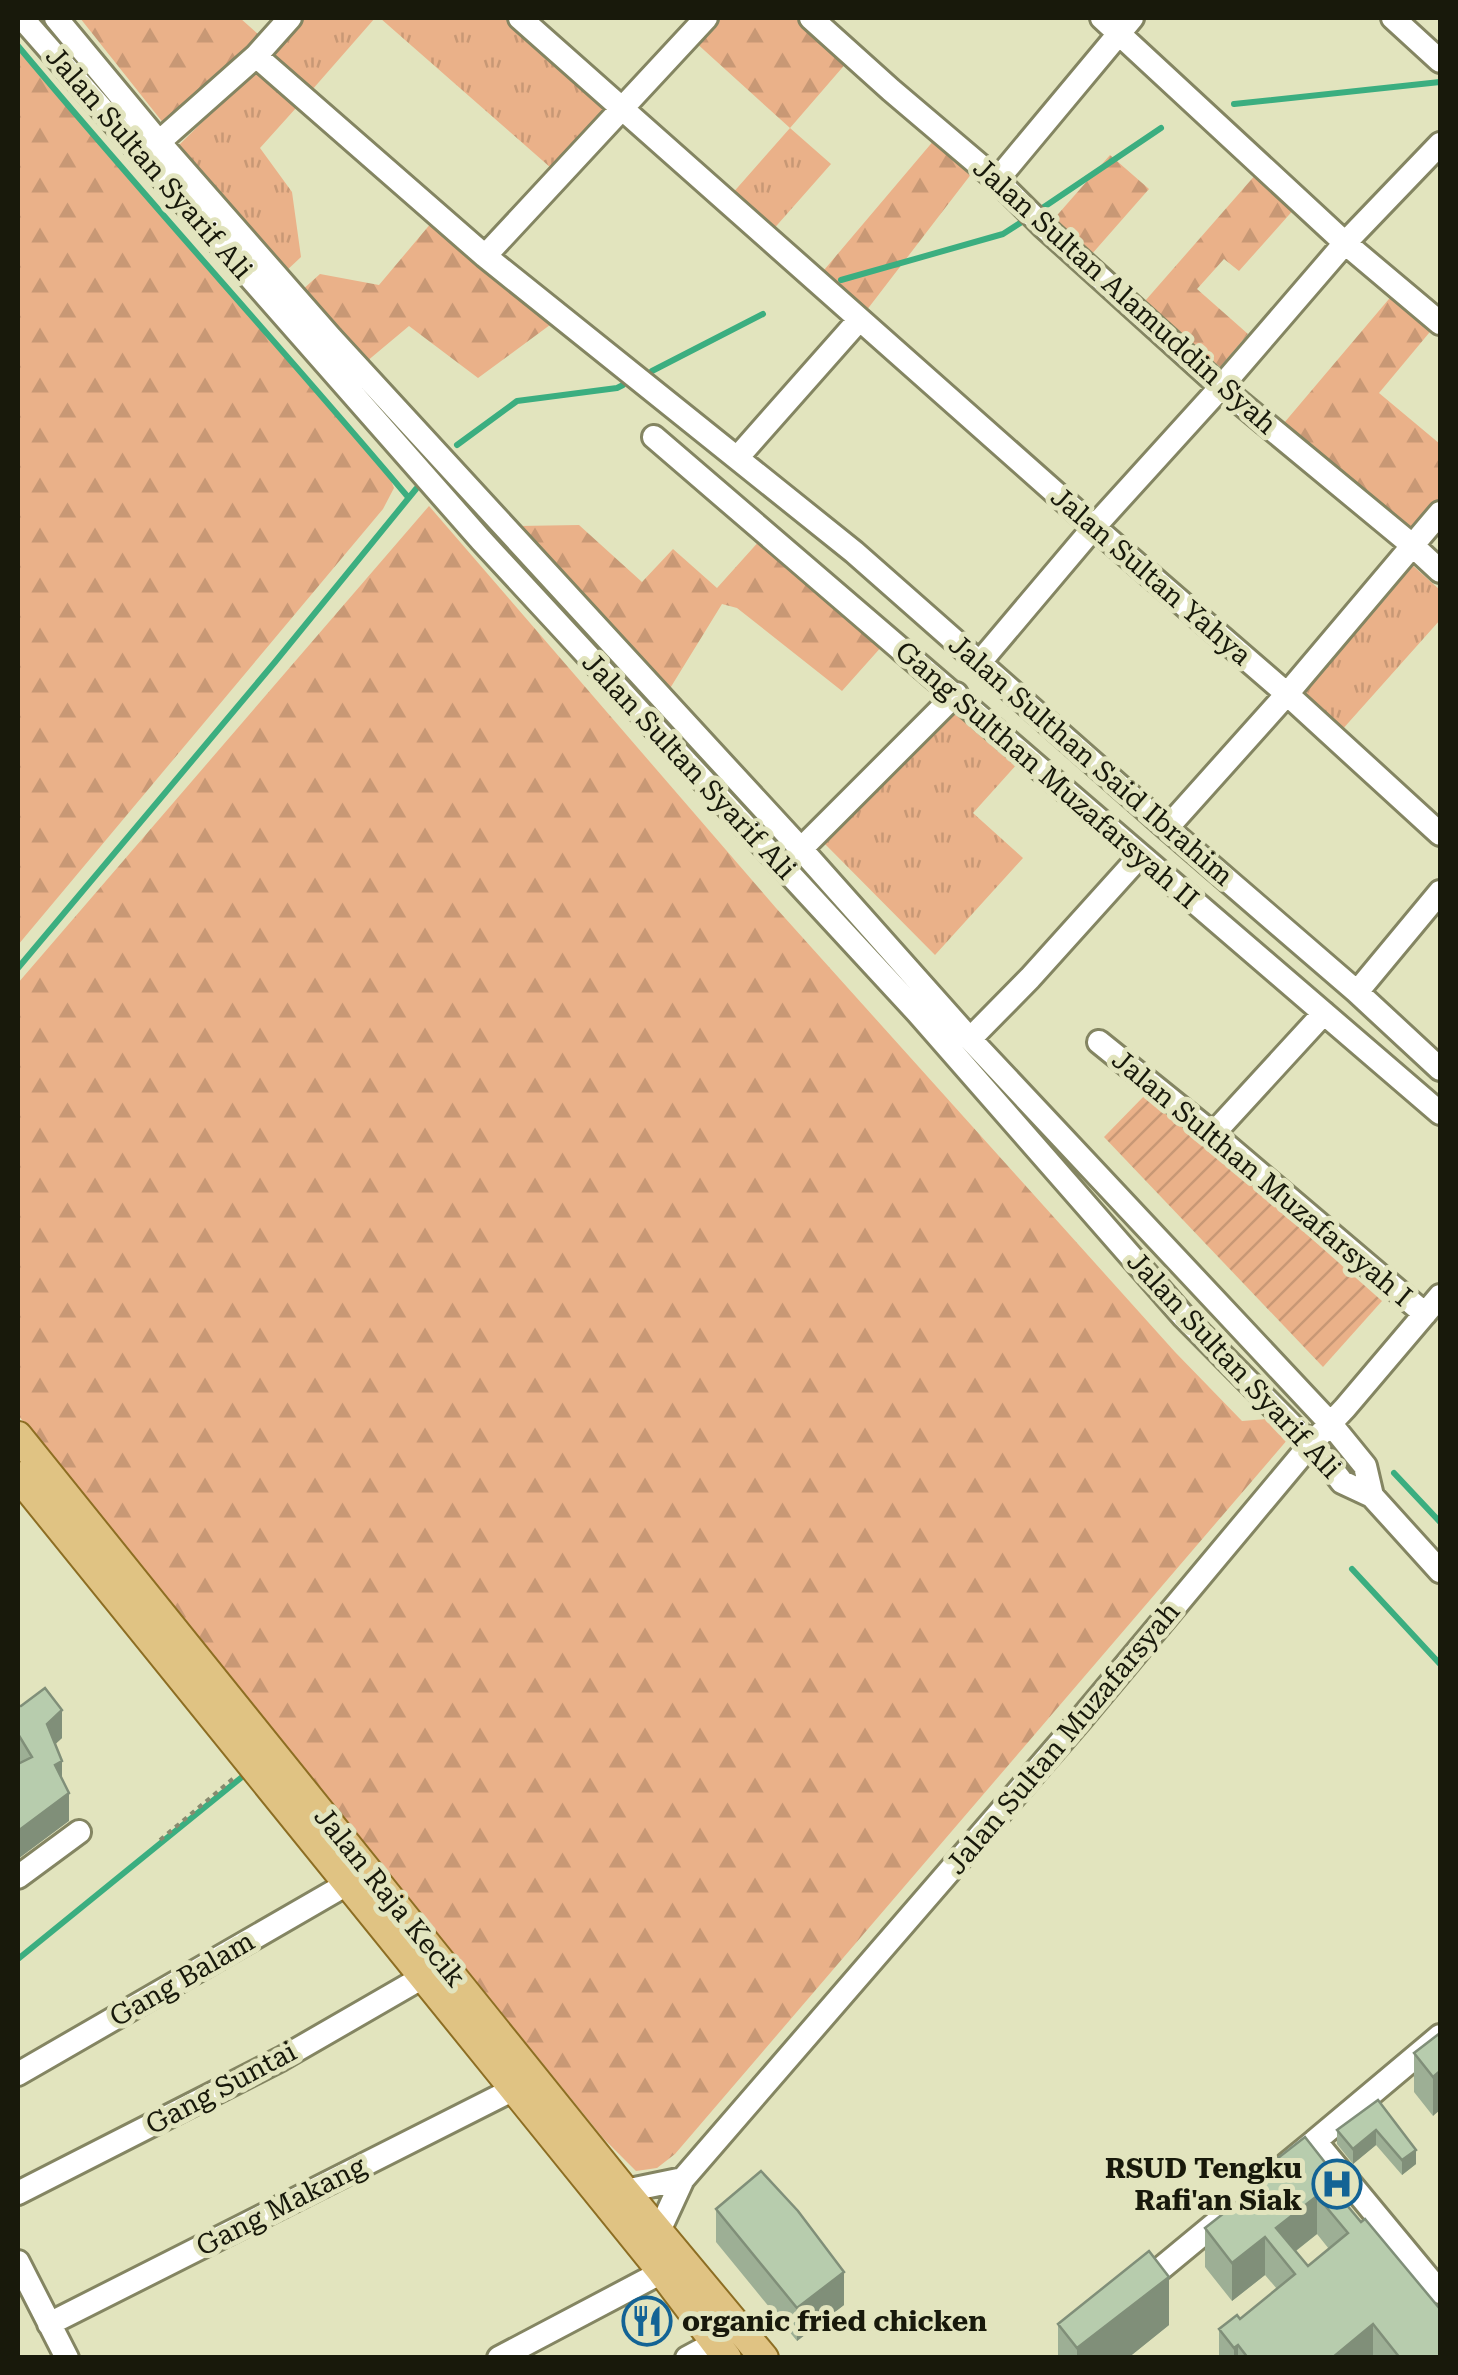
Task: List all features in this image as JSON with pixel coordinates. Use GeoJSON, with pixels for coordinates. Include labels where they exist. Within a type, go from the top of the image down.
{"type":"FeatureCollection","features":[{"type":"Feature","properties":{"kind":"main road","name":"Jalan Raja Kecik"},"geometry":{"type":"LineString","coordinates":[[21,1448],[488,2038],[625,2191],[764,2358]]}},
{"type":"Feature","properties":{"kind":"main road","name":"Jalan Raja Kecik"},"geometry":{"type":"LineString","coordinates":[[18,1476],[423,1978],[488,2038],[514,2089],[721,2350]]}},
{"type":"Feature","properties":{"kind":"street","name":"Jalan Sultan Syarif Ali"},"geometry":{"type":"LineString","coordinates":[[22,18],[466,524],[918,1013],[1184,1317],[1322,1456],[1342,1482],[1372,1496],[1440,1571]]}},
{"type":"Feature","properties":{"kind":"street","name":"Jalan Sultan Syarif Ali"},"geometry":{"type":"LineString","coordinates":[[56,18],[331,338],[970,1038],[1330,1423],[1365,1466],[1372,1496]]}},
{"type":"Feature","properties":{"kind":"street"},"geometry":{"type":"LineString","coordinates":[[159,142],[256,56],[290,18]]}},
{"type":"Feature","properties":{"kind":"street","name":"Jalan Sultan Yahya"},"geometry":{"type":"LineString","coordinates":[[520,18],[1287,694],[1440,834]]}},
{"type":"Feature","properties":{"kind":"street"},"geometry":{"type":"LineString","coordinates":[[485,256],[706,18]]}},
{"type":"Feature","properties":{"kind":"street","name":"Jalan Sultan Alamuddin Syah"},"geometry":{"type":"LineString","coordinates":[[811,18],[997,180],[1222,386],[1440,571]]}},
{"type":"Feature","properties":{"kind":"street"},"geometry":{"type":"LineString","coordinates":[[1393,18],[1440,61]]}},
{"type":"Feature","properties":{"kind":"street"},"geometry":{"type":"LineString","coordinates":[[997,180],[1118,22],[1345,244],[1440,323]]}},
{"type":"Feature","properties":{"kind":"street","name":"Jalan Sulthan Said Ibrahim"},"geometry":{"type":"LineString","coordinates":[[256,56],[485,256],[854,552],[1440,1068]]}},
{"type":"Feature","properties":{"kind":"street"},"geometry":{"type":"LineString","coordinates":[[980,662],[1345,244],[1440,144]]}},
{"type":"Feature","properties":{"kind":"street"},"geometry":{"type":"LineString","coordinates":[[737,458],[860,320]]}},
{"type":"Feature","properties":{"kind":"street","name":"Gang Sulthan Muzafarsyah II"},"geometry":{"type":"LineString","coordinates":[[654,437],[1440,1113]]}},
{"type":"Feature","properties":{"kind":"street"},"geometry":{"type":"LineString","coordinates":[[466,524],[486,506]]}},
{"type":"Feature","properties":{"kind":"street"},"geometry":{"type":"LineString","coordinates":[[1167,828],[1440,513]]}},
{"type":"Feature","properties":{"kind":"street"},"geometry":{"type":"LineString","coordinates":[[801,849],[956,694]]}},
{"type":"Feature","properties":{"kind":"street"},"geometry":{"type":"LineString","coordinates":[[970,1038],[1140,856]]}},
{"type":"Feature","properties":{"kind":"street"},"geometry":{"type":"LineString","coordinates":[[1357,992],[1440,892]]}},
{"type":"Feature","properties":{"kind":"street"},"geometry":{"type":"LineString","coordinates":[[1212,1134],[1324,1013]]}},
{"type":"Feature","properties":{"kind":"street","name":"Jalan Sulthan Muzafarsyah I"},"geometry":{"type":"LineString","coordinates":[[1099,1042],[1433,1305]]}},
{"type":"Feature","properties":{"kind":"street","name":"Jalan Sultan Muzafarsyah"},"geometry":{"type":"LineString","coordinates":[[658,2231],[683,2178],[1082,1719],[1310,1444],[1433,1305]]}},
{"type":"Feature","properties":{"kind":"street"},"geometry":{"type":"LineString","coordinates":[[18,1877],[79,1832]]}},
{"type":"Feature","properties":{"kind":"street","name":"Gang Balam"},"geometry":{"type":"LineString","coordinates":[[18,2074],[348,1884]]}},
{"type":"Feature","properties":{"kind":"street","name":"Gang Suntai"},"geometry":{"type":"LineString","coordinates":[[18,2193],[281,2059],[423,1978]]}},
{"type":"Feature","properties":{"kind":"street"},"geometry":{"type":"LineString","coordinates":[[1269,2179],[1440,2036]]}},
{"type":"Feature","properties":{"kind":"street","name":"Gang Makang"},"geometry":{"type":"LineString","coordinates":[[49,2324],[514,2089]]}},
{"type":"Feature","properties":{"kind":"street"},"geometry":{"type":"LineString","coordinates":[[1315,2141],[1440,2292]]}},
{"type":"Feature","properties":{"kind":"street"},"geometry":{"type":"LineString","coordinates":[[625,2191],[683,2178]]}},
{"type":"Feature","properties":{"kind":"street"},"geometry":{"type":"LineString","coordinates":[[1130,2294],[1238,2205]]}},
{"type":"Feature","properties":{"kind":"street"},"geometry":{"type":"LineString","coordinates":[[18,2262],[25,2292],[49,2324],[67,2358]]}},
{"type":"Feature","properties":{"kind":"street"},"geometry":{"type":"LineString","coordinates":[[499,2358],[662,2272]]}},
{"type":"Feature","properties":{"kind":"street"},"geometry":{"type":"LineString","coordinates":[[688,2358],[721,2350]]}},
{"type":"Feature","properties":{"kind":"path"},"geometry":{"type":"LineString","coordinates":[[160,1840],[250,1764]]}},
{"type":"Feature","properties":{"kind":"green space"},"geometry":{"type":"Polygon","coordinates":[[[80,18],[240,18],[259,35],[164,124],[80,18]]]}},
{"type":"Feature","properties":{"kind":"green space"},"geometry":{"type":"Polygon","coordinates":[[[302,18],[375,18],[312,90],[270,53],[302,18]]]}},
{"type":"Feature","properties":{"kind":"green space"},"geometry":{"type":"Polygon","coordinates":[[[380,18],[504,18],[606,106],[551,168],[380,18]]]}},
{"type":"Feature","properties":{"kind":"green space"},"geometry":{"type":"Polygon","coordinates":[[[716,18],[799,18],[848,61],[790,128],[694,41],[716,18]]]}},
{"type":"Feature","properties":{"kind":"green space"},"geometry":{"type":"Polygon","coordinates":[[[18,45],[387,470],[394,488],[383,509],[18,945],[18,45]]]}},
{"type":"Feature","properties":{"kind":"green space"},"geometry":{"type":"Polygon","coordinates":[[[254,71],[296,108],[260,148],[292,192],[301,257],[284,273],[179,145],[254,71]]]}},
{"type":"Feature","properties":{"kind":"green space"},"geometry":{"type":"Polygon","coordinates":[[[790,128],[831,164],[771,232],[731,195],[790,128]]]}},
{"type":"Feature","properties":{"kind":"green space"},"geometry":{"type":"Polygon","coordinates":[[[935,139],[972,173],[863,315],[819,276],[935,139]]]}},
{"type":"Feature","properties":{"kind":"green space"},"geometry":{"type":"Polygon","coordinates":[[[1110,155],[1149,189],[1091,255],[1052,221],[1110,155]]]}},
{"type":"Feature","properties":{"kind":"green space"},"geometry":{"type":"Polygon","coordinates":[[[1257,173],[1296,207],[1239,271],[1224,259],[1197,289],[1248,334],[1220,367],[1145,301],[1257,173]]]}},
{"type":"Feature","properties":{"kind":"green space"},"geometry":{"type":"Polygon","coordinates":[[[432,222],[554,322],[478,378],[409,326],[366,362],[301,291],[320,274],[379,285],[432,222]]]}},
{"type":"Feature","properties":{"kind":"green space"},"geometry":{"type":"Polygon","coordinates":[[[1394,293],[1434,327],[1379,393],[1440,444],[1440,499],[1414,531],[1284,423],[1394,293]]]}},
{"type":"Feature","properties":{"kind":"green space"},"geometry":{"type":"Polygon","coordinates":[[[429,506],[776,908],[1175,1352],[1242,1421],[1267,1419],[1288,1439],[675,2154],[657,2168],[636,2171],[603,2138],[18,1415],[18,983],[429,506]]]}},
{"type":"Feature","properties":{"kind":"green space"},"geometry":{"type":"Polygon","coordinates":[[[579,525],[642,582],[673,549],[717,588],[761,539],[883,645],[842,691],[737,608],[722,604],[669,690],[518,526],[579,525]]]}},
{"type":"Feature","properties":{"kind":"green space"},"geometry":{"type":"Polygon","coordinates":[[[1411,564],[1440,590],[1440,620],[1341,731],[1297,692],[1411,564]]]}},
{"type":"Feature","properties":{"kind":"green space"},"geometry":{"type":"Polygon","coordinates":[[[955,705],[1019,762],[973,813],[1023,858],[935,955],[822,841],[955,705]]]}},
{"type":"Feature","properties":{"kind":"green space"},"geometry":{"type":"Polygon","coordinates":[[[1147,1093],[1382,1301],[1323,1367],[1104,1137],[1147,1093]]]}},
{"type":"Feature","properties":{"kind":"building"},"geometry":{"type":"Polygon","coordinates":[[[45,1688],[62,1710],[47,1724],[62,1761],[55,1765],[69,1793],[18,1831],[18,1764],[32,1757],[18,1734],[18,1706],[45,1688]]]}},
{"type":"Feature","properties":{"kind":"building"},"geometry":{"type":"Polygon","coordinates":[[[1440,2033],[1440,2071],[1433,2077],[1414,2053],[1440,2033]]]}},
{"type":"Feature","properties":{"kind":"building"},"geometry":{"type":"Polygon","coordinates":[[[1378,2100],[1416,2150],[1402,2160],[1376,2130],[1353,2149],[1337,2130],[1378,2100]]]}},
{"type":"Feature","properties":{"kind":"building"},"geometry":{"type":"Polygon","coordinates":[[[1305,2137],[1338,2179],[1330,2185],[1361,2222],[1365,2219],[1440,2309],[1440,2358],[1400,2358],[1373,2324],[1332,2358],[1248,2358],[1238,2345],[1234,2348],[1219,2329],[1237,2315],[1240,2319],[1295,2274],[1265,2237],[1232,2263],[1205,2228],[1285,2165],[1278,2158],[1305,2137]],[[1317,2196],[1276,2228],[1308,2266],[1348,2233],[1317,2196]]]}},
{"type":"Feature","properties":{"kind":"building"},"geometry":{"type":"Polygon","coordinates":[[[761,2171],[798,2211],[844,2272],[797,2308],[716,2209],[761,2171]]]}},
{"type":"Feature","properties":{"kind":"building"},"geometry":{"type":"Polygon","coordinates":[[[1149,2251],[1169,2277],[1077,2348],[1058,2324],[1149,2251]]]}},
{"type":"Feature","properties":{"kind":"waterway"},"geometry":{"type":"LineString","coordinates":[[18,46],[408,497]]}},
{"type":"Feature","properties":{"kind":"waterway"},"geometry":{"type":"LineString","coordinates":[[1234,104],[1440,82]]}},
{"type":"Feature","properties":{"kind":"waterway"},"geometry":{"type":"LineString","coordinates":[[1038,211],[1161,128]]}},
{"type":"Feature","properties":{"kind":"waterway"},"geometry":{"type":"LineString","coordinates":[[841,280],[1003,234],[1028,218]]}},
{"type":"Feature","properties":{"kind":"waterway"},"geometry":{"type":"LineString","coordinates":[[652,371],[763,314]]}},
{"type":"Feature","properties":{"kind":"waterway"},"geometry":{"type":"LineString","coordinates":[[457,445],[517,401],[623,385]]}},
{"type":"Feature","properties":{"kind":"waterway"},"geometry":{"type":"LineString","coordinates":[[18,968],[416,489]]}},
{"type":"Feature","properties":{"kind":"waterway"},"geometry":{"type":"LineString","coordinates":[[1394,1473],[1440,1522]]}},
{"type":"Feature","properties":{"kind":"waterway"},"geometry":{"type":"LineString","coordinates":[[1352,1569],[1440,1664]]}},
{"type":"Feature","properties":{"kind":"waterway"},"geometry":{"type":"LineString","coordinates":[[18,1959],[242,1777]]}},
{"type":"Feature","properties":{"kind":"place","name":"RSUD Tengku Rafi'an Siak"},"geometry":{"type":"Point","coordinates":[1337,2184]}},
{"type":"Feature","properties":{"kind":"place","name":"organic fried chicken"},"geometry":{"type":"Point","coordinates":[647,2321]}}]}
